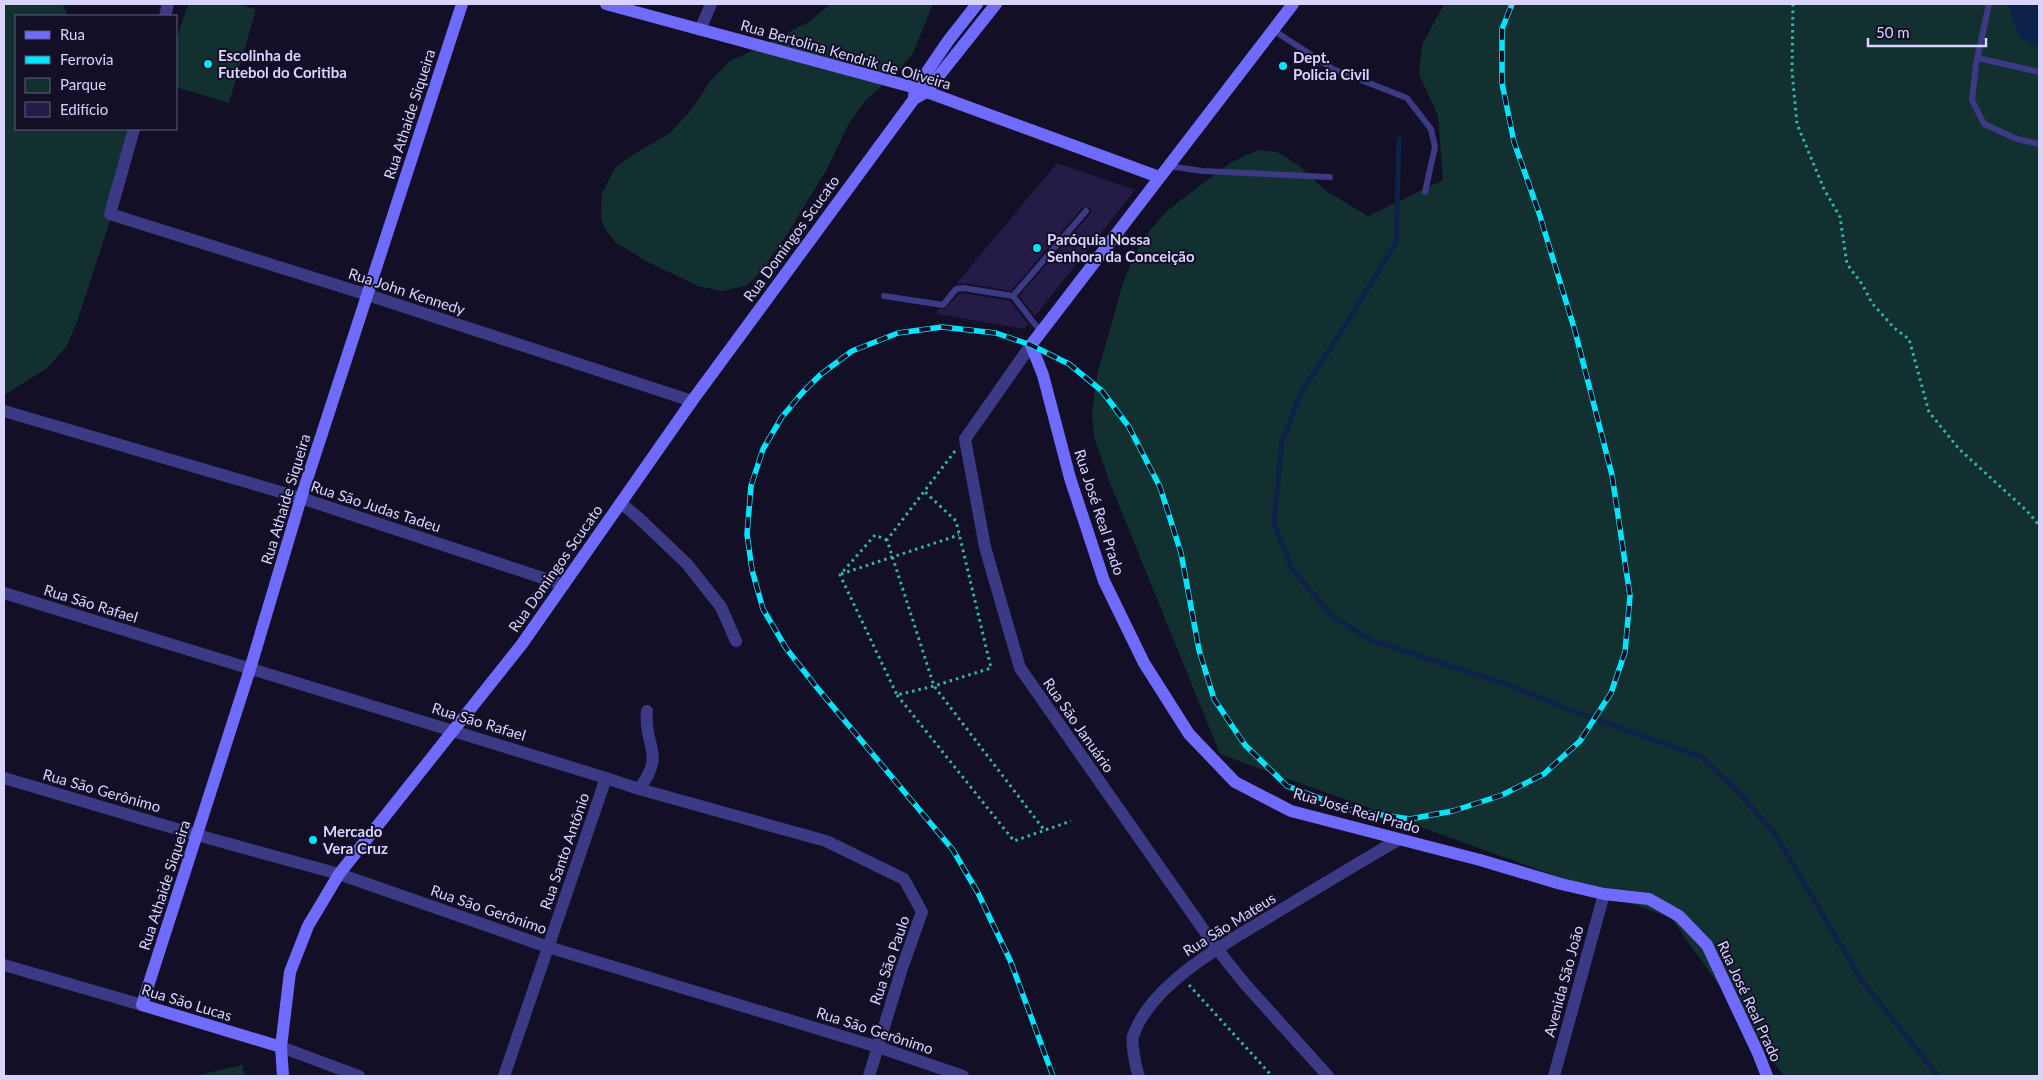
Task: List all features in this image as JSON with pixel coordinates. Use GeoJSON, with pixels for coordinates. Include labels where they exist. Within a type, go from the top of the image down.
{"type":"FeatureCollection","features":[{"type":"Feature","properties":{"kind":"street","name":"Rua Athaide Siqueira"},"geometry":{"type":"LineString","coordinates":[[142,1005],[250,669],[301,498],[462,4]]}},
{"type":"Feature","properties":{"kind":"street","name":"Rua Bertolina Kendrik de Oliveira"},"geometry":{"type":"LineString","coordinates":[[606,4],[919,93],[1159,177]]}},
{"type":"Feature","properties":{"kind":"street"},"geometry":{"type":"LineString","coordinates":[[700,30],[711,4]]}},
{"type":"Feature","properties":{"kind":"street","name":"Rua Domingos Scucato"},"geometry":{"type":"LineString","coordinates":[[919,93],[948,41],[977,4]]}},
{"type":"Feature","properties":{"kind":"street","name":"Rua Domingos Scucato"},"geometry":{"type":"LineString","coordinates":[[283,1076],[282,1047],[290,972],[308,926],[339,874],[522,644],[692,401],[919,93],[996,4]]}},
{"type":"Feature","properties":{"kind":"street"},"geometry":{"type":"LineString","coordinates":[[965,439],[1031,345],[1294,4]]}},
{"type":"Feature","properties":{"kind":"street","name":"Rua John Kennedy"},"geometry":{"type":"LineString","coordinates":[[134,130],[110,214],[368,295],[692,401]]}},
{"type":"Feature","properties":{"kind":"street","name":"Rua José Real Prado"},"geometry":{"type":"LineString","coordinates":[[1031,345],[1043,375],[1070,478],[1104,581],[1144,663],[1189,734],[1235,782],[1291,811],[1604,894],[1649,899],[1679,916],[1707,946],[1767,1076]]}},
{"type":"Feature","properties":{"kind":"street","name":"Rua São Judas Tadeu"},"geometry":{"type":"LineString","coordinates":[[4,411],[301,498],[564,585]]}},
{"type":"Feature","properties":{"kind":"street","name":"Rua São Januário"},"geometry":{"type":"LineString","coordinates":[[965,439],[986,547],[1020,668],[1217,949],[1245,984],[1328,1076]]}},
{"type":"Feature","properties":{"kind":"street"},"geometry":{"type":"LineString","coordinates":[[621,504],[687,564],[721,607],[736,641]]}},
{"type":"Feature","properties":{"kind":"street","name":"Rua São Rafael"},"geometry":{"type":"LineString","coordinates":[[4,593],[454,730],[639,789],[826,841],[904,879],[922,912]]}},
{"type":"Feature","properties":{"kind":"street"},"geometry":{"type":"LineString","coordinates":[[639,789],[649,776],[654,758],[647,724],[647,711]]}},
{"type":"Feature","properties":{"kind":"street","name":"Rua São Gerônimo"},"geometry":{"type":"LineString","coordinates":[[4,778],[197,835],[339,874],[548,947],[878,1047],[963,1076]]}},
{"type":"Feature","properties":{"kind":"street","name":"Rua Santo Antônio"},"geometry":{"type":"LineString","coordinates":[[504,1076],[606,778]]}},
{"type":"Feature","properties":{"kind":"street","name":"Rua São Mateus"},"geometry":{"type":"LineString","coordinates":[[1139,1076],[1132,1038],[1141,1019],[1165,989],[1180,975],[1217,949],[1398,840]]}},
{"type":"Feature","properties":{"kind":"street","name":"Avenida São João"},"geometry":{"type":"LineString","coordinates":[[1554,1076],[1604,894]]}},
{"type":"Feature","properties":{"kind":"street","name":"Rua São Paulo"},"geometry":{"type":"LineString","coordinates":[[869,1076],[902,968],[922,912]]}},
{"type":"Feature","properties":{"kind":"street","name":"Rua São Lucas"},"geometry":{"type":"LineString","coordinates":[[4,964],[282,1047],[359,1076]]}},
{"type":"Feature","properties":{"kind":"lane"},"geometry":{"type":"LineString","coordinates":[[1989,4],[1972,100],[1984,124],[2018,138],[2039,144]]}},
{"type":"Feature","properties":{"kind":"lane"},"geometry":{"type":"LineString","coordinates":[[1273,30],[1333,69],[1407,98],[1431,129],[1435,148],[1425,192]]}},
{"type":"Feature","properties":{"kind":"lane"},"geometry":{"type":"LineString","coordinates":[[1978,58],[2039,72]]}},
{"type":"Feature","properties":{"kind":"lane"},"geometry":{"type":"LineString","coordinates":[[1168,166],[1202,170],[1330,177]]}},
{"type":"Feature","properties":{"kind":"lane"},"geometry":{"type":"LineString","coordinates":[[1012,296],[1086,211]]}},
{"type":"Feature","properties":{"kind":"lane"},"geometry":{"type":"LineString","coordinates":[[884,296],[943,305],[956,289],[963,288],[1012,296],[1041,332]]}},
{"type":"Feature","properties":{"kind":"path"},"geometry":{"type":"LineString","coordinates":[[1793,4],[1792,71],[1797,124],[1824,189],[1840,217],[1847,264],[1862,284],[1872,303],[1894,328],[1909,338],[1929,412],[1959,449],[2026,510],[2039,526]]}},
{"type":"Feature","properties":{"kind":"path"},"geometry":{"type":"LineString","coordinates":[[887,540],[965,439]]}},
{"type":"Feature","properties":{"kind":"path"},"geometry":{"type":"LineString","coordinates":[[897,695],[934,686],[991,668],[956,521],[924,491]]}},
{"type":"Feature","properties":{"kind":"path"},"geometry":{"type":"LineString","coordinates":[[840,575],[959,535]]}},
{"type":"Feature","properties":{"kind":"path"},"geometry":{"type":"LineString","coordinates":[[840,575],[875,536],[887,540]]}},
{"type":"Feature","properties":{"kind":"path"},"geometry":{"type":"LineString","coordinates":[[887,540],[934,686],[1045,831]]}},
{"type":"Feature","properties":{"kind":"path"},"geometry":{"type":"LineString","coordinates":[[840,575],[897,695],[1014,841],[1071,821]]}},
{"type":"Feature","properties":{"kind":"path"},"geometry":{"type":"LineString","coordinates":[[1180,975],[1272,1076]]}},
{"type":"Feature","properties":{"kind":"green space"},"geometry":{"type":"Polygon","coordinates":[[[4,4],[62,4],[68,15],[15,15],[15,130],[140,130],[77,322],[66,347],[46,369],[4,395],[4,4]]]}},
{"type":"Feature","properties":{"kind":"green space","name":"Escolinha de Futebol do Coritiba"},"geometry":{"type":"Polygon","coordinates":[[[188,4],[237,4],[256,9],[229,103],[178,88],[178,35],[188,4]]]}},
{"type":"Feature","properties":{"kind":"green space"},"geometry":{"type":"Polygon","coordinates":[[[830,4],[933,4],[913,53],[900,69],[865,101],[849,123],[828,167],[788,233],[760,273],[746,286],[721,291],[698,286],[650,263],[616,243],[605,229],[601,217],[602,193],[615,168],[670,133],[692,109],[711,80],[729,62],[809,22],[830,4]]]}},
{"type":"Feature","properties":{"kind":"green space"},"geometry":{"type":"Polygon","coordinates":[[[1444,4],[2039,4],[2039,1076],[1784,1076],[1671,918],[1220,754],[1110,483],[1094,437],[1092,413],[1097,375],[1123,283],[1133,258],[1146,235],[1168,210],[1230,163],[1258,150],[1277,152],[1298,165],[1326,191],[1368,216],[1443,180],[1438,116],[1419,74],[1422,45],[1444,4]]]}},
{"type":"Feature","properties":{"kind":"green space"},"geometry":{"type":"Polygon","coordinates":[[[242,1065],[245,1076],[195,1076],[242,1065]]]}},
{"type":"Feature","properties":{"kind":"building","name":"Paróquia Nossa Senhora da Conceição"},"geometry":{"type":"Polygon","coordinates":[[[1057,163],[1135,190],[1035,316],[1019,296],[1090,214],[1091,210],[1089,207],[1082,208],[1011,291],[964,283],[956,284],[1057,163]]]}},
{"type":"Feature","properties":{"kind":"building"},"geometry":{"type":"Polygon","coordinates":[[[963,293],[1010,301],[1028,324],[1024,329],[938,314],[938,309],[945,309],[959,294],[963,293]]]}},
{"type":"Feature","properties":{"kind":"waterway"},"geometry":{"type":"LineString","coordinates":[[2023,4],[2031,27],[2039,31]]}},
{"type":"Feature","properties":{"kind":"waterway"},"geometry":{"type":"LineString","coordinates":[[1399,139],[1396,242],[1345,326],[1302,391],[1282,441],[1274,523],[1292,569],[1333,617],[1371,640],[1512,686],[1567,709],[1702,757],[1741,795],[1775,834],[1862,981],[1938,1076]]}},
{"type":"Feature","properties":{"kind":"railway"},"geometry":{"type":"LineString","coordinates":[[1053,1076],[1010,960],[978,893],[953,850],[814,684],[786,648],[763,609],[752,570],[747,534],[751,486],[763,449],[782,417],[820,375],[852,351],[898,333],[942,327],[996,333],[1031,345],[1069,364],[1102,391],[1129,427],[1160,487],[1181,553],[1199,650],[1214,699],[1245,745],[1287,786],[1354,811],[1410,819],[1453,811],[1502,795],[1544,774],[1580,741],[1611,693],[1625,652],[1630,596],[1612,475],[1575,331],[1539,213],[1514,142],[1502,83],[1502,29],[1512,4]]}},
{"type":"Feature","properties":{"kind":"place","name":"Escolinha de Futebol do Coritiba"},"geometry":{"type":"Point","coordinates":[208,64]}},
{"type":"Feature","properties":{"kind":"place","name":"Dept. Policia Civil"},"geometry":{"type":"Point","coordinates":[1283,66]}},
{"type":"Feature","properties":{"kind":"place","name":"Paróquia Nossa Senhora da Conceição"},"geometry":{"type":"Point","coordinates":[1037,248]}},
{"type":"Feature","properties":{"kind":"place","name":"Mercado Vera Cruz"},"geometry":{"type":"Point","coordinates":[313,840]}}]}
